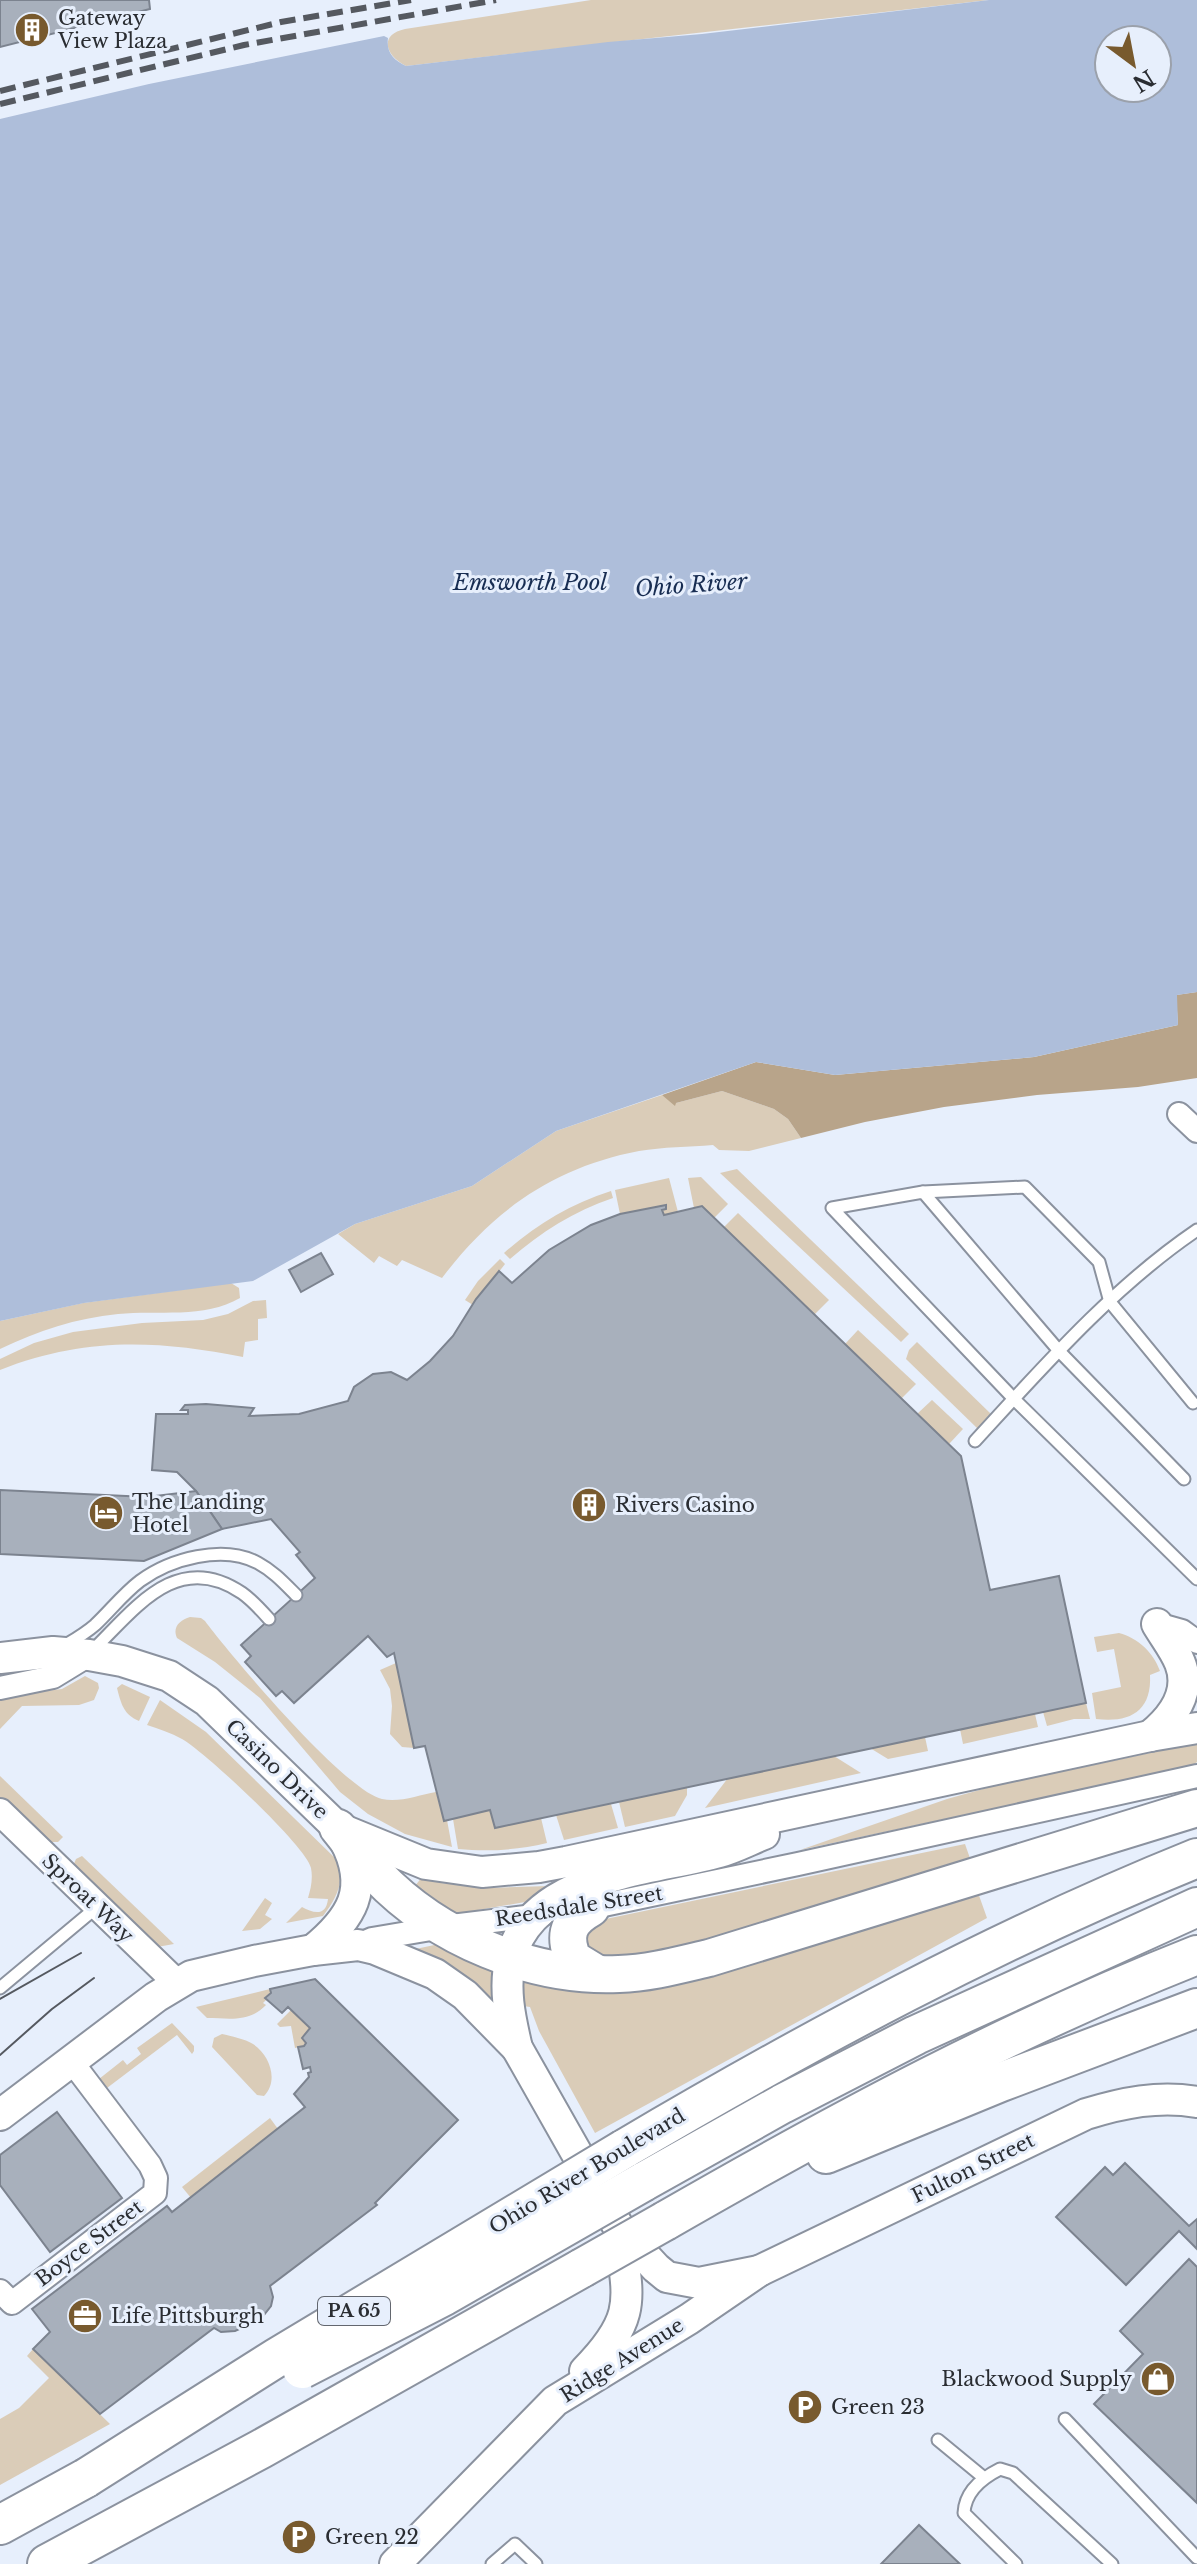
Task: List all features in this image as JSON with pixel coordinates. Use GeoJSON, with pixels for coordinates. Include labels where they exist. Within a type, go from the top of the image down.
{"type":"FeatureCollection","features":[{"type":"Feature","properties":{"kind":"highway"},"geometry":{"type":"LineString","coordinates":[[338,1828],[377,1875],[399,1895],[464,1940],[535,1965],[616,1974],[672,1967],[1197,1808]]}},
{"type":"Feature","properties":{"kind":"highway","name":"Ohio River Boulevard"},"geometry":{"type":"LineString","coordinates":[[0,2525],[86,2478],[276,2358],[739,2081],[842,2024],[1045,1925],[1186,1864]]}},
{"type":"Feature","properties":{"kind":"highway"},"geometry":{"type":"LineString","coordinates":[[86,2478],[393,2323],[782,2104],[916,2035],[1197,1907]]}},
{"type":"Feature","properties":{"kind":"highway"},"geometry":{"type":"LineString","coordinates":[[591,1908],[574,1919],[567,1938],[573,1959],[596,1973]]}},
{"type":"Feature","properties":{"kind":"highway"},"geometry":{"type":"LineString","coordinates":[[47,2564],[261,2449],[780,2155],[983,2049],[1197,1955]]}},
{"type":"Feature","properties":{"kind":"highway"},"geometry":{"type":"LineString","coordinates":[[665,2221],[1001,2082],[1197,2008]]}},
{"type":"Feature","properties":{"kind":"highway"},"geometry":{"type":"LineString","coordinates":[[89,2564],[261,2449]]}},
{"type":"Feature","properties":{"kind":"main road"},"geometry":{"type":"LineString","coordinates":[[1150,1736],[1174,1713],[1184,1679],[1180,1663],[1157,1624]]}},
{"type":"Feature","properties":{"kind":"main road","name":"Casino Drive"},"geometry":{"type":"LineString","coordinates":[[0,1658],[53,1652],[89,1655],[122,1661],[169,1676],[207,1701],[338,1828],[426,1864],[447,1868],[482,1872],[539,1867],[836,1805]]}},
{"type":"Feature","properties":{"kind":"main road"},"geometry":{"type":"LineString","coordinates":[[517,2048],[508,1997],[511,1959],[523,1930],[559,1897],[593,1881],[721,1852],[836,1805],[1197,1728]]}},
{"type":"Feature","properties":{"kind":"main road"},"geometry":{"type":"LineString","coordinates":[[313,1950],[341,1924],[356,1897],[356,1868],[338,1828]]}},
{"type":"Feature","properties":{"kind":"main road"},"geometry":{"type":"LineString","coordinates":[[358,1945],[435,1974],[465,1995],[517,2048],[619,2228],[645,2258],[667,2277],[699,2283],[759,2271]]}},
{"type":"Feature","properties":{"kind":"main road","name":"Reedsdale Street"},"geometry":{"type":"LineString","coordinates":[[0,2115],[177,1983],[205,1971],[313,1950],[358,1945]]}},
{"type":"Feature","properties":{"kind":"main road","name":"Fulton Street"},"geometry":{"type":"LineString","coordinates":[[759,2271],[1086,2114],[1135,2101],[1162,2099],[1197,2102]]}},
{"type":"Feature","properties":{"kind":"main road"},"geometry":{"type":"LineString","coordinates":[[555,2401],[612,2342],[621,2325],[627,2297],[619,2228]]}},
{"type":"Feature","properties":{"kind":"main road","name":"Ridge Avenue"},"geometry":{"type":"LineString","coordinates":[[395,2564],[555,2401],[689,2319],[759,2271]]}},
{"type":"Feature","properties":{"kind":"street"},"geometry":{"type":"LineString","coordinates":[[1179,1114],[1197,1131]]}},
{"type":"Feature","properties":{"kind":"street"},"geometry":{"type":"LineString","coordinates":[[1157,1624],[1182,1631],[1197,1642]]}},
{"type":"Feature","properties":{"kind":"street"},"geometry":{"type":"LineString","coordinates":[[0,1688],[53,1677],[89,1655]]}},
{"type":"Feature","properties":{"kind":"street","name":"Reedsdale Street"},"geometry":{"type":"LineString","coordinates":[[358,1945],[372,1939],[443,1927],[591,1908],[1197,1776]]}},
{"type":"Feature","properties":{"kind":"street","name":"Sproat Way"},"geometry":{"type":"LineString","coordinates":[[0,1812],[177,1983]]}},
{"type":"Feature","properties":{"kind":"street","name":"Boyce Street"},"geometry":{"type":"LineString","coordinates":[[6,2297],[155,2193],[156,2178],[150,2165],[72,2062]]}},
{"type":"Feature","properties":{"kind":"lane"},"geometry":{"type":"LineString","coordinates":[[1193,1403],[1110,1302],[1099,1262],[1025,1187],[923,1192],[832,1208],[1014,1399],[1197,1579]]}},
{"type":"Feature","properties":{"kind":"lane"},"geometry":{"type":"LineString","coordinates":[[923,1192],[1060,1352],[1184,1479]]}},
{"type":"Feature","properties":{"kind":"lane"},"geometry":{"type":"LineString","coordinates":[[975,1441],[1110,1302],[1197,1230]]}},
{"type":"Feature","properties":{"kind":"lane"},"geometry":{"type":"LineString","coordinates":[[53,1652],[92,1628],[140,1581],[171,1564],[195,1558],[239,1555],[272,1572],[296,1595]]}},
{"type":"Feature","properties":{"kind":"lane"},"geometry":{"type":"LineString","coordinates":[[89,1655],[149,1596],[175,1580],[194,1577],[216,1580],[245,1594],[269,1619]]}},
{"type":"Feature","properties":{"kind":"lane"},"geometry":{"type":"LineString","coordinates":[[0,1988],[98,1907]]}},
{"type":"Feature","properties":{"kind":"lane"},"geometry":{"type":"LineString","coordinates":[[1065,2419],[1197,2558]]}},
{"type":"Feature","properties":{"kind":"lane"},"geometry":{"type":"LineString","coordinates":[[938,2440],[983,2477]]}},
{"type":"Feature","properties":{"kind":"lane"},"geometry":{"type":"LineString","coordinates":[[1016,2564],[964,2513],[964,2501],[983,2477],[1000,2469],[1013,2473],[1112,2564]]}},
{"type":"Feature","properties":{"kind":"lane"},"geometry":{"type":"LineString","coordinates":[[492,2564],[515,2544],[536,2564]]}},
{"type":"Feature","properties":{"kind":"shaded area"},"geometry":{"type":"Polygon","coordinates":[[[591,0],[989,0],[406,66],[394,57],[388,46],[391,36],[405,29],[591,0]]]}},
{"type":"Feature","properties":{"kind":"shaded area"},"geometry":{"type":"Polygon","coordinates":[[[1197,992],[1197,1078],[944,1107],[801,1138],[788,1119],[774,1109],[722,1091],[676,1103],[675,1106],[662,1095],[756,1062],[835,1075],[1034,1057],[1178,1025],[1176,995],[1197,992]]]}},
{"type":"Feature","properties":{"kind":"shaded area"},"geometry":{"type":"Polygon","coordinates":[[[722,1091],[774,1109],[788,1119],[801,1138],[749,1151],[719,1150],[713,1145],[639,1151],[580,1168],[553,1180],[505,1212],[482,1232],[442,1278],[402,1260],[397,1266],[379,1256],[374,1263],[338,1234],[355,1224],[472,1186],[556,1131],[662,1095],[676,1103],[722,1091]]]}},
{"type":"Feature","properties":{"kind":"shaded area"},"geometry":{"type":"Polygon","coordinates":[[[737,1169],[909,1334],[901,1342],[720,1173],[737,1169]]]}},
{"type":"Feature","properties":{"kind":"shaded area"},"geometry":{"type":"Polygon","coordinates":[[[701,1177],[728,1204],[714,1218],[702,1206],[694,1208],[688,1178],[701,1177]]]}},
{"type":"Feature","properties":{"kind":"shaded area"},"geometry":{"type":"Polygon","coordinates":[[[669,1178],[678,1212],[664,1215],[662,1210],[666,1209],[665,1205],[620,1214],[615,1190],[669,1178]]]}},
{"type":"Feature","properties":{"kind":"shaded area"},"geometry":{"type":"Polygon","coordinates":[[[611,1191],[613,1198],[558,1223],[510,1259],[504,1253],[554,1216],[611,1191]]]}},
{"type":"Feature","properties":{"kind":"shaded area"},"geometry":{"type":"Polygon","coordinates":[[[738,1213],[829,1300],[814,1315],[724,1227],[738,1213]]]}},
{"type":"Feature","properties":{"kind":"shaded area"},"geometry":{"type":"Polygon","coordinates":[[[500,1259],[505,1264],[473,1305],[465,1300],[478,1281],[500,1259]]]}},
{"type":"Feature","properties":{"kind":"shaded area"},"geometry":{"type":"Polygon","coordinates":[[[231,1283],[239,1288],[240,1298],[226,1305],[196,1311],[118,1314],[87,1319],[43,1331],[0,1349],[0,1321],[83,1303],[231,1283]]]}},
{"type":"Feature","properties":{"kind":"shaded area"},"geometry":{"type":"Polygon","coordinates":[[[266,1300],[267,1318],[258,1319],[258,1340],[245,1342],[243,1357],[180,1347],[120,1345],[61,1352],[0,1370],[0,1359],[34,1343],[73,1332],[142,1323],[203,1320],[228,1314],[253,1301],[266,1300]]]}},
{"type":"Feature","properties":{"kind":"shaded area"},"geometry":{"type":"Polygon","coordinates":[[[858,1330],[916,1384],[901,1399],[845,1344],[858,1330]]]}},
{"type":"Feature","properties":{"kind":"shaded area"},"geometry":{"type":"Polygon","coordinates":[[[917,1342],[991,1414],[978,1429],[906,1359],[917,1342]]]}},
{"type":"Feature","properties":{"kind":"shaded area"},"geometry":{"type":"Polygon","coordinates":[[[932,1400],[963,1429],[949,1444],[917,1414],[932,1400]]]}},
{"type":"Feature","properties":{"kind":"shaded area"},"geometry":{"type":"Polygon","coordinates":[[[190,1617],[205,1621],[289,1720],[342,1773],[365,1790],[389,1800],[436,1792],[444,1821],[447,1820],[452,1847],[405,1834],[368,1814],[340,1792],[260,1698],[215,1662],[177,1638],[178,1624],[190,1617]]]}},
{"type":"Feature","properties":{"kind":"shaded area"},"geometry":{"type":"Polygon","coordinates":[[[1119,1633],[1144,1647],[1160,1671],[1150,1675],[1147,1698],[1136,1712],[1119,1719],[1096,1719],[1092,1693],[1121,1687],[1114,1649],[1097,1652],[1094,1637],[1119,1633]]]}},
{"type":"Feature","properties":{"kind":"shaded area"},"geometry":{"type":"Polygon","coordinates":[[[396,1663],[414,1748],[402,1747],[390,1734],[390,1689],[380,1670],[396,1663]]]}},
{"type":"Feature","properties":{"kind":"shaded area"},"geometry":{"type":"Polygon","coordinates":[[[85,1676],[98,1683],[94,1700],[79,1705],[22,1706],[0,1729],[0,1699],[62,1689],[85,1676]]]}},
{"type":"Feature","properties":{"kind":"shaded area"},"geometry":{"type":"Polygon","coordinates":[[[122,1684],[150,1697],[139,1721],[130,1716],[122,1704],[117,1688],[122,1684]]]}},
{"type":"Feature","properties":{"kind":"shaded area"},"geometry":{"type":"Polygon","coordinates":[[[160,1700],[206,1732],[334,1857],[340,1873],[339,1888],[323,1916],[286,1923],[302,1907],[318,1912],[327,1905],[328,1899],[308,1898],[312,1872],[305,1857],[274,1821],[211,1761],[182,1739],[147,1725],[160,1700]]]}},
{"type":"Feature","properties":{"kind":"shaded area"},"geometry":{"type":"Polygon","coordinates":[[[1086,1703],[1090,1719],[1074,1719],[1047,1726],[1043,1712],[1086,1703]]]}},
{"type":"Feature","properties":{"kind":"shaded area"},"geometry":{"type":"Polygon","coordinates":[[[1035,1714],[1038,1727],[963,1744],[960,1729],[1035,1714]]]}},
{"type":"Feature","properties":{"kind":"shaded area"},"geometry":{"type":"Polygon","coordinates":[[[925,1737],[928,1751],[888,1759],[870,1748],[925,1737]]]}},
{"type":"Feature","properties":{"kind":"shaded area"},"geometry":{"type":"Polygon","coordinates":[[[1197,1743],[1197,1762],[1192,1766],[800,1850],[994,1786],[1197,1743]]]}},
{"type":"Feature","properties":{"kind":"shaded area"},"geometry":{"type":"Polygon","coordinates":[[[834,1756],[861,1773],[705,1808],[728,1778],[834,1756]]]}},
{"type":"Feature","properties":{"kind":"shaded area"},"geometry":{"type":"Polygon","coordinates":[[[0,1776],[63,1837],[58,1842],[47,1842],[0,1797],[0,1776]]]}},
{"type":"Feature","properties":{"kind":"shaded area"},"geometry":{"type":"Polygon","coordinates":[[[687,1787],[687,1795],[675,1816],[625,1827],[619,1802],[687,1787]]]}},
{"type":"Feature","properties":{"kind":"shaded area"},"geometry":{"type":"Polygon","coordinates":[[[611,1804],[618,1828],[564,1840],[556,1815],[611,1804]]]}},
{"type":"Feature","properties":{"kind":"shaded area"},"geometry":{"type":"Polygon","coordinates":[[[490,1810],[496,1828],[541,1818],[547,1843],[503,1850],[458,1849],[453,1819],[490,1810]]]}},
{"type":"Feature","properties":{"kind":"shaded area"},"geometry":{"type":"Polygon","coordinates":[[[965,1844],[972,1864],[678,1949],[610,1961],[583,1952],[588,1925],[596,1921],[965,1844]]]}},
{"type":"Feature","properties":{"kind":"shaded area"},"geometry":{"type":"Polygon","coordinates":[[[82,1856],[174,1944],[157,1947],[73,1866],[76,1859],[82,1856]]]}},
{"type":"Feature","properties":{"kind":"shaded area"},"geometry":{"type":"Polygon","coordinates":[[[422,1877],[441,1883],[489,1888],[549,1886],[525,1902],[449,1915],[411,1891],[422,1877]]]}},
{"type":"Feature","properties":{"kind":"shaded area"},"geometry":{"type":"Polygon","coordinates":[[[976,1887],[987,1918],[595,2133],[539,2031],[530,2007],[523,2006],[522,1978],[550,1985],[976,1887]]]}},
{"type":"Feature","properties":{"kind":"shaded area"},"geometry":{"type":"Polygon","coordinates":[[[265,1898],[272,1903],[265,1915],[272,1919],[260,1929],[242,1931],[265,1898]]]}},
{"type":"Feature","properties":{"kind":"shaded area"},"geometry":{"type":"Polygon","coordinates":[[[439,1944],[492,1969],[491,2003],[411,1950],[439,1944]]]}},
{"type":"Feature","properties":{"kind":"shaded area"},"geometry":{"type":"Polygon","coordinates":[[[270,1989],[271,1993],[263,2003],[266,2005],[246,2017],[207,2018],[196,2007],[270,1989]]]}},
{"type":"Feature","properties":{"kind":"shaded area"},"geometry":{"type":"Polygon","coordinates":[[[291,2010],[310,2028],[302,2037],[306,2043],[304,2046],[295,2048],[291,2026],[280,2027],[277,2024],[291,2010]]]}},
{"type":"Feature","properties":{"kind":"shaded area"},"geometry":{"type":"Polygon","coordinates":[[[172,2023],[194,2046],[192,2054],[177,2035],[107,2088],[99,2079],[123,2060],[127,2065],[141,2054],[137,2048],[172,2023]]]}},
{"type":"Feature","properties":{"kind":"shaded area"},"geometry":{"type":"Polygon","coordinates":[[[222,2034],[250,2042],[264,2055],[272,2076],[269,2090],[264,2096],[257,2095],[212,2047],[214,2038],[222,2034]]]}},
{"type":"Feature","properties":{"kind":"shaded area"},"geometry":{"type":"Polygon","coordinates":[[[270,2118],[278,2129],[191,2198],[182,2187],[270,2118]]]}},
{"type":"Feature","properties":{"kind":"shaded area"},"geometry":{"type":"Polygon","coordinates":[[[33,2349],[110,2424],[0,2485],[0,2419],[19,2408],[49,2378],[27,2356],[33,2349]]]}},
{"type":"Feature","properties":{"kind":"water","name":"Emsworth Pool"},"geometry":{"type":"Polygon","coordinates":[[[989,0],[1197,0],[1197,992],[1177,995],[1178,1025],[1034,1057],[835,1075],[756,1062],[556,1131],[472,1186],[355,1224],[253,1281],[84,1303],[0,1321],[0,119],[149,84],[384,36],[388,38],[392,55],[406,66],[989,0]]]}},
{"type":"Feature","properties":{"kind":"building","name":"Gateway View Plaza"},"geometry":{"type":"Polygon","coordinates":[[[0,0],[149,0],[150,9],[0,47],[0,0]]]}},
{"type":"Feature","properties":{"kind":"building","name":"Rivers Casino"},"geometry":{"type":"Polygon","coordinates":[[[666,1205],[666,1209],[662,1210],[664,1215],[702,1206],[961,1456],[990,1590],[1059,1576],[1086,1703],[495,1828],[490,1810],[444,1821],[425,1746],[414,1748],[394,1653],[387,1657],[368,1636],[294,1703],[282,1691],[276,1696],[245,1662],[251,1656],[241,1645],[315,1578],[296,1555],[300,1552],[271,1519],[222,1529],[196,1491],[177,1472],[152,1470],[156,1414],[188,1414],[188,1410],[181,1410],[185,1405],[206,1404],[254,1408],[249,1416],[299,1414],[348,1401],[354,1387],[373,1374],[391,1372],[407,1380],[453,1336],[476,1299],[499,1271],[512,1283],[549,1250],[591,1225],[620,1214],[666,1205]]]}},
{"type":"Feature","properties":{"kind":"building"},"geometry":{"type":"Polygon","coordinates":[[[321,1253],[333,1274],[301,1292],[289,1270],[321,1253]]]}},
{"type":"Feature","properties":{"kind":"building","name":"The Landing Hotel"},"geometry":{"type":"Polygon","coordinates":[[[0,1490],[147,1497],[196,1491],[222,1529],[144,1561],[0,1554],[0,1490]]]}},
{"type":"Feature","properties":{"kind":"building"},"geometry":{"type":"Polygon","coordinates":[[[315,1979],[458,2120],[375,2203],[377,2205],[270,2286],[273,2297],[271,2306],[260,2320],[235,2331],[221,2332],[214,2328],[100,2414],[33,2349],[50,2332],[32,2309],[167,2206],[172,2212],[305,2107],[294,2094],[311,2072],[310,2067],[303,2069],[298,2047],[306,2043],[302,2038],[310,2028],[288,2007],[282,2013],[265,1998],[271,1993],[270,1989],[315,1979]]]}},
{"type":"Feature","properties":{"kind":"building"},"geometry":{"type":"Polygon","coordinates":[[[57,2112],[122,2198],[50,2252],[0,2185],[0,2155],[57,2112]]]}},
{"type":"Feature","properties":{"kind":"building"},"geometry":{"type":"Polygon","coordinates":[[[1125,2163],[1189,2226],[1197,2219],[1197,2249],[1179,2231],[1126,2285],[1056,2217],[1105,2167],[1113,2175],[1125,2163]]]}},
{"type":"Feature","properties":{"kind":"building","name":"Blackwood Supply"},"geometry":{"type":"Polygon","coordinates":[[[1189,2259],[1197,2267],[1197,2503],[1094,2404],[1143,2354],[1120,2331],[1189,2259]]]}},
{"type":"Feature","properties":{"kind":"building"},"geometry":{"type":"Polygon","coordinates":[[[919,2525],[960,2564],[881,2564],[919,2525]]]}},
{"type":"Feature","properties":{"kind":"tram line"},"geometry":{"type":"LineString","coordinates":[[0,1999],[81,1953]]}},
{"type":"Feature","properties":{"kind":"tram line"},"geometry":{"type":"LineString","coordinates":[[0,2055],[52,2009],[94,1978]]}},
{"type":"Feature","properties":{"kind":"railway"},"geometry":{"type":"LineString","coordinates":[[0,91],[281,22],[411,0]]}},
{"type":"Feature","properties":{"kind":"railway"},"geometry":{"type":"LineString","coordinates":[[0,104],[244,45],[496,0]]}},
{"type":"Feature","properties":{"kind":"place","name":"Gateway View Plaza"},"geometry":{"type":"Point","coordinates":[32,30]}},
{"type":"Feature","properties":{"kind":"place","name":"Rivers Casino"},"geometry":{"type":"Point","coordinates":[589,1505]}},
{"type":"Feature","properties":{"kind":"place","name":"The Landing Hotel"},"geometry":{"type":"Point","coordinates":[106,1513]}},
{"type":"Feature","properties":{"kind":"place","name":"Life Pittsburgh"},"geometry":{"type":"Point","coordinates":[85,2316]}},
{"type":"Feature","properties":{"kind":"place","name":"Blackwood Supply"},"geometry":{"type":"Point","coordinates":[1158,2379]}},
{"type":"Feature","properties":{"kind":"place","name":"Green 23"},"geometry":{"type":"Point","coordinates":[805,2407]}},
{"type":"Feature","properties":{"kind":"place","name":"Green 22"},"geometry":{"type":"Point","coordinates":[299,2537]}},
{"type":"Feature","properties":{"kind":"water label","name":"Ohio River"},"geometry":{"type":"Point","coordinates":[691,585]}}]}
